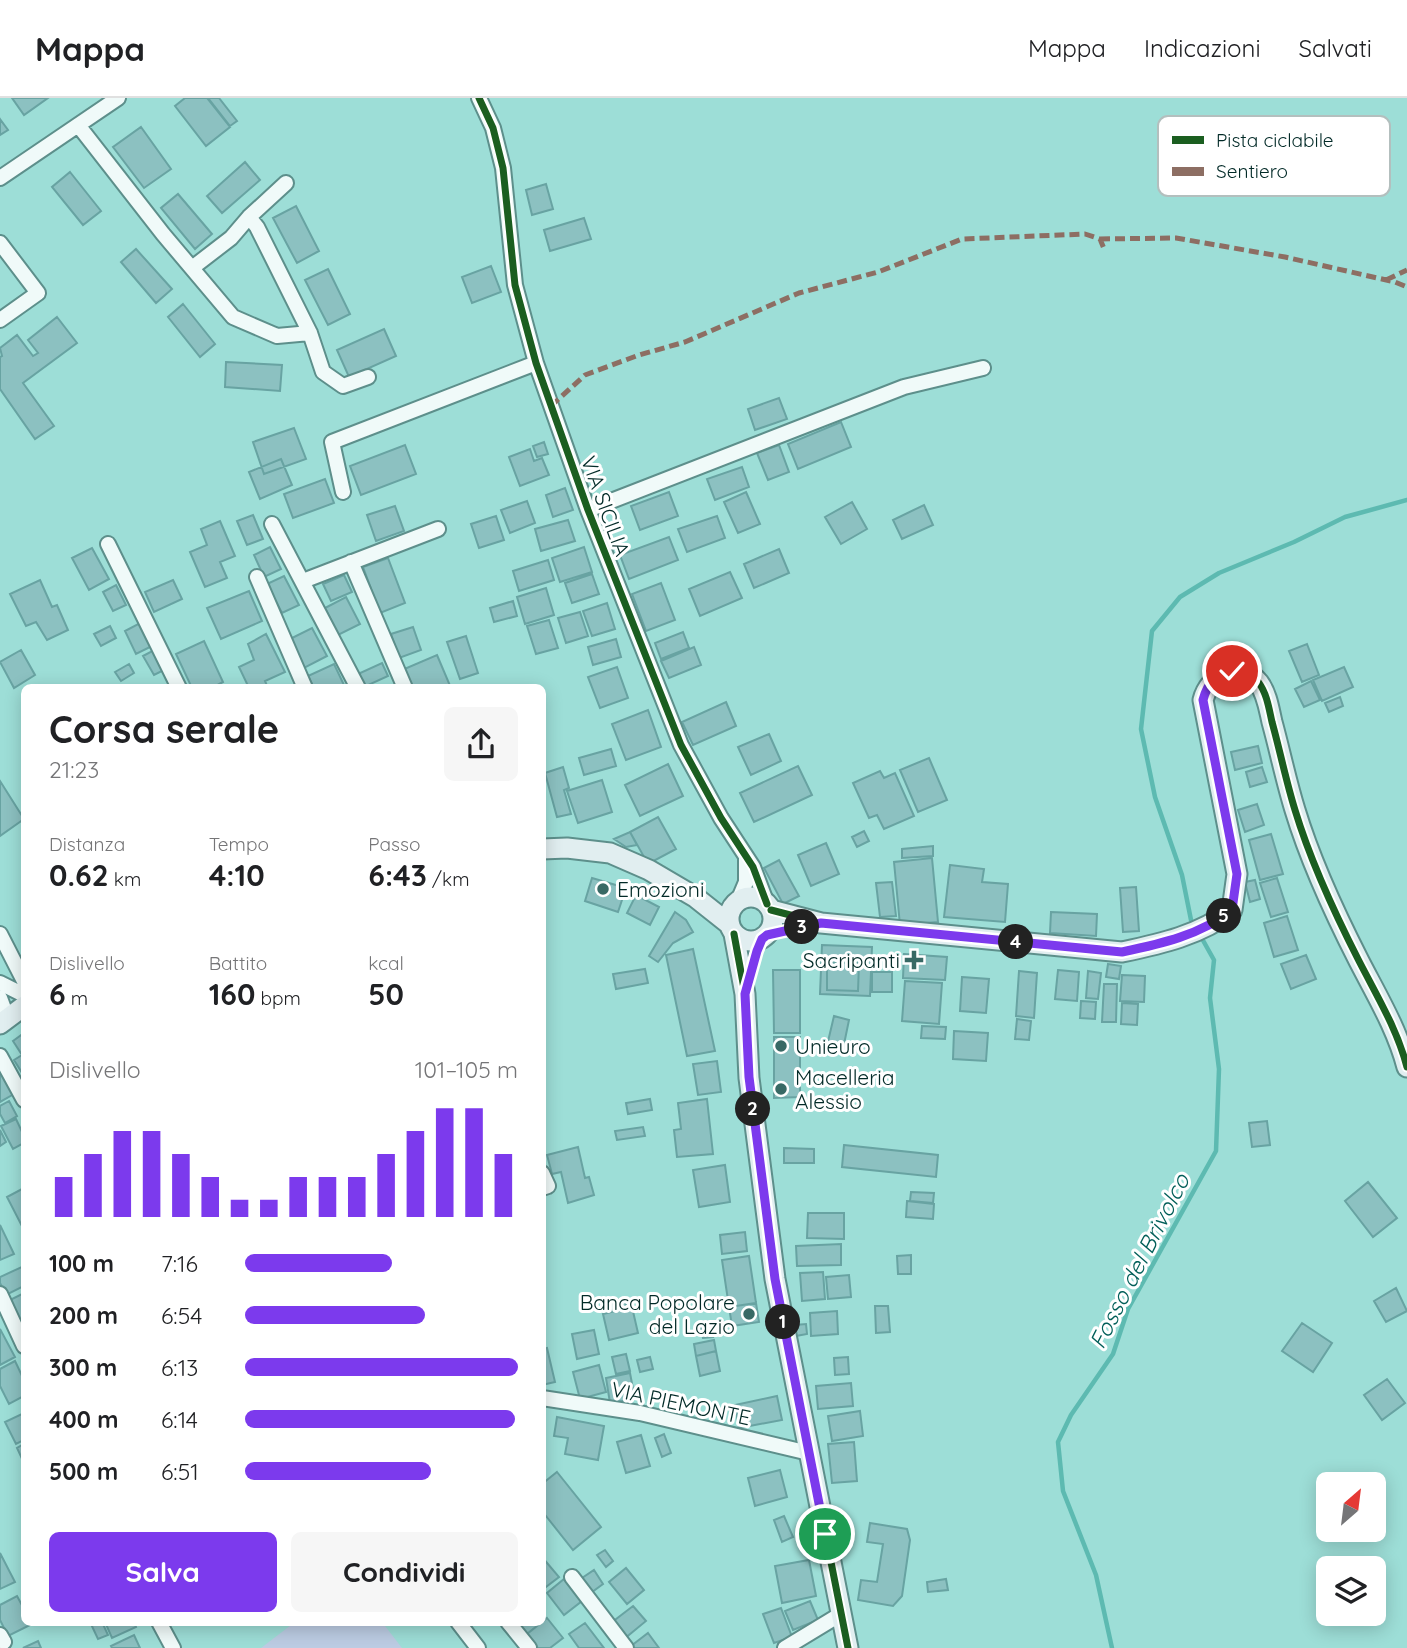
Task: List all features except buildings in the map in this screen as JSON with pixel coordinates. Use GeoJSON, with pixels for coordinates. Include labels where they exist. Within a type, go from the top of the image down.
{"type":"FeatureCollection","features":[{"type":"Feature","properties":{"kind":"street"},"geometry":{"type":"LineString","coordinates":[[0,178],[118,98]]}},
{"type":"Feature","properties":{"kind":"street","name":"VIA SICILIA"},"geometry":{"type":"LineString","coordinates":[[479,98],[494,128],[503,168],[515,285],[536,363],[588,510],[681,745],[721,818],[759,879],[769,907]]}},
{"type":"Feature","properties":{"kind":"street"},"geometry":{"type":"LineString","coordinates":[[78,125],[233,317],[277,336],[310,333]]}},
{"type":"Feature","properties":{"kind":"street"},"geometry":{"type":"LineString","coordinates":[[192,268],[231,238],[249,217],[286,183]]}},
{"type":"Feature","properties":{"kind":"street"},"geometry":{"type":"LineString","coordinates":[[249,217],[257,226],[310,333],[323,372],[343,386],[368,377]]}},
{"type":"Feature","properties":{"kind":"street"},"geometry":{"type":"LineString","coordinates":[[0,243],[38,293],[0,320]]}},
{"type":"Feature","properties":{"kind":"street"},"geometry":{"type":"LineString","coordinates":[[343,492],[332,442],[536,363]]}},
{"type":"Feature","properties":{"kind":"street"},"geometry":{"type":"LineString","coordinates":[[588,510],[904,387],[984,368]]}},
{"type":"Feature","properties":{"kind":"street"},"geometry":{"type":"LineString","coordinates":[[272,524],[356,684]]}},
{"type":"Feature","properties":{"kind":"street"},"geometry":{"type":"LineString","coordinates":[[303,581],[438,528]]}},
{"type":"Feature","properties":{"kind":"street"},"geometry":{"type":"LineString","coordinates":[[108,544],[177,684]]}},
{"type":"Feature","properties":{"kind":"street"},"geometry":{"type":"LineString","coordinates":[[351,562],[403,684]]}},
{"type":"Feature","properties":{"kind":"street"},"geometry":{"type":"LineString","coordinates":[[257,577],[302,684]]}},
{"type":"Feature","properties":{"kind":"street"},"geometry":{"type":"LineString","coordinates":[[695,897],[737,902],[750,897],[762,900],[769,907],[821,923],[1122,952],[1168,943],[1219,920],[1232,910],[1237,874],[1203,700],[1206,690],[1215,678],[1226,672],[1238,671],[1255,679],[1266,695],[1295,810],[1324,891],[1400,1040],[1407,1067]]}},
{"type":"Feature","properties":{"kind":"street"},"geometry":{"type":"LineString","coordinates":[[546,849],[567,848],[611,853],[649,870],[695,897],[744,941],[757,941],[821,923]]}},
{"type":"Feature","properties":{"kind":"street"},"geometry":{"type":"LineString","coordinates":[[745,855],[748,875],[737,902],[729,913],[745,994],[749,1077],[775,1279],[848,1648]]}},
{"type":"Feature","properties":{"kind":"street"},"geometry":{"type":"LineString","coordinates":[[745,994],[752,965],[773,921],[769,907]]}},
{"type":"Feature","properties":{"kind":"street"},"geometry":{"type":"LineString","coordinates":[[0,934],[21,975]]}},
{"type":"Feature","properties":{"kind":"street"},"geometry":{"type":"LineString","coordinates":[[0,983],[21,994]]}},
{"type":"Feature","properties":{"kind":"street"},"geometry":{"type":"LineString","coordinates":[[2,1013],[21,1007]]}},
{"type":"Feature","properties":{"kind":"street"},"geometry":{"type":"LineString","coordinates":[[0,1056],[21,1094]]}},
{"type":"Feature","properties":{"kind":"street"},"geometry":{"type":"LineString","coordinates":[[0,1294],[21,1340]]}},
{"type":"Feature","properties":{"kind":"street","name":"VIA PIEMONTE"},"geometry":{"type":"LineString","coordinates":[[546,1399],[640,1413],[809,1453]]}},
{"type":"Feature","properties":{"kind":"street"},"geometry":{"type":"LineString","coordinates":[[572,1577],[626,1648]]}},
{"type":"Feature","properties":{"kind":"street"},"geometry":{"type":"LineString","coordinates":[[785,1648],[841,1614]]}},
{"type":"Feature","properties":{"kind":"street"},"geometry":{"type":"LineString","coordinates":[[161,1626],[173,1648]]}},
{"type":"Feature","properties":{"kind":"street"},"geometry":{"type":"LineString","coordinates":[[461,1626],[478,1648]]}},
{"type":"Feature","properties":{"kind":"street"},"geometry":{"type":"LineString","coordinates":[[511,1626],[529,1648]]}},
{"type":"Feature","properties":{"kind":"shaded area"},"geometry":{"type":"Polygon","coordinates":[[[290,1626],[385,1626],[402,1648],[261,1648],[290,1626]]]}},
{"type":"Feature","properties":{"kind":"waterway","name":"Fosso del Brivolco"},"geometry":{"type":"LineString","coordinates":[[1195,927],[1191,920],[1182,875],[1155,797],[1141,729],[1152,631],[1180,597],[1219,573],[1294,542],[1345,517],[1407,500]]}},
{"type":"Feature","properties":{"kind":"waterway","name":"Fosso del Brivolco"},"geometry":{"type":"LineString","coordinates":[[1112,1648],[1096,1575],[1063,1491],[1058,1442],[1071,1415],[1113,1354],[1128,1309],[1216,1151],[1219,1069],[1210,998],[1214,960],[1200,935]]}},
{"type":"Feature","properties":{"kind":"marked path"},"geometry":{"type":"LineString","coordinates":[[551,406],[585,375],[685,342],[799,293],[878,272],[962,239],[1085,234],[1100,239],[1105,251]]}},
{"type":"Feature","properties":{"kind":"marked path"},"geometry":{"type":"LineString","coordinates":[[1100,239],[1176,238],[1285,257],[1407,287]]}},
{"type":"Feature","properties":{"kind":"marked path"},"geometry":{"type":"LineString","coordinates":[[1386,280],[1407,270]]}},
{"type":"Feature","properties":{"kind":"cycle path"},"geometry":{"type":"LineString","coordinates":[[479,98],[493,128],[503,168],[515,285],[536,363],[588,510],[681,745],[721,818],[753,867],[767,904]]}},
{"type":"Feature","properties":{"kind":"cycle path"},"geometry":{"type":"LineString","coordinates":[[771,910],[821,923],[1122,952],[1165,942],[1207,926],[1232,910],[1237,874],[1203,700],[1206,691],[1218,677],[1234,671],[1243,672],[1259,683],[1264,692],[1308,849],[1341,924],[1392,1026],[1407,1067]]}},
{"type":"Feature","properties":{"kind":"cycle path"},"geometry":{"type":"LineString","coordinates":[[734,934],[745,994],[749,1078],[775,1279],[848,1648]]}},
{"type":"Feature","properties":{"kind":"place","name":"Emozioni"},"geometry":{"type":"Point","coordinates":[603,889]}},
{"type":"Feature","properties":{"kind":"place","name":"Sacripanti"},"geometry":{"type":"Point","coordinates":[914,960]}},
{"type":"Feature","properties":{"kind":"place","name":"Unieuro"},"geometry":{"type":"Point","coordinates":[781,1046]}},
{"type":"Feature","properties":{"kind":"place","name":"Macelleria Alessio"},"geometry":{"type":"Point","coordinates":[781,1089]}},
{"type":"Feature","properties":{"kind":"place","name":"Banca Popolare del Lazio"},"geometry":{"type":"Point","coordinates":[749,1314]}},
{"type":"Feature","properties":{"kind":"route"},"geometry":{"type":"LineString","coordinates":[[825,1534],[775,1279],[749,1077],[745,994],[762,939],[767,935],[821,923],[1122,952],[1168,943],[1219,920],[1232,910],[1237,874],[1203,700],[1208,685],[1215,678],[1232,671]]}}]}
